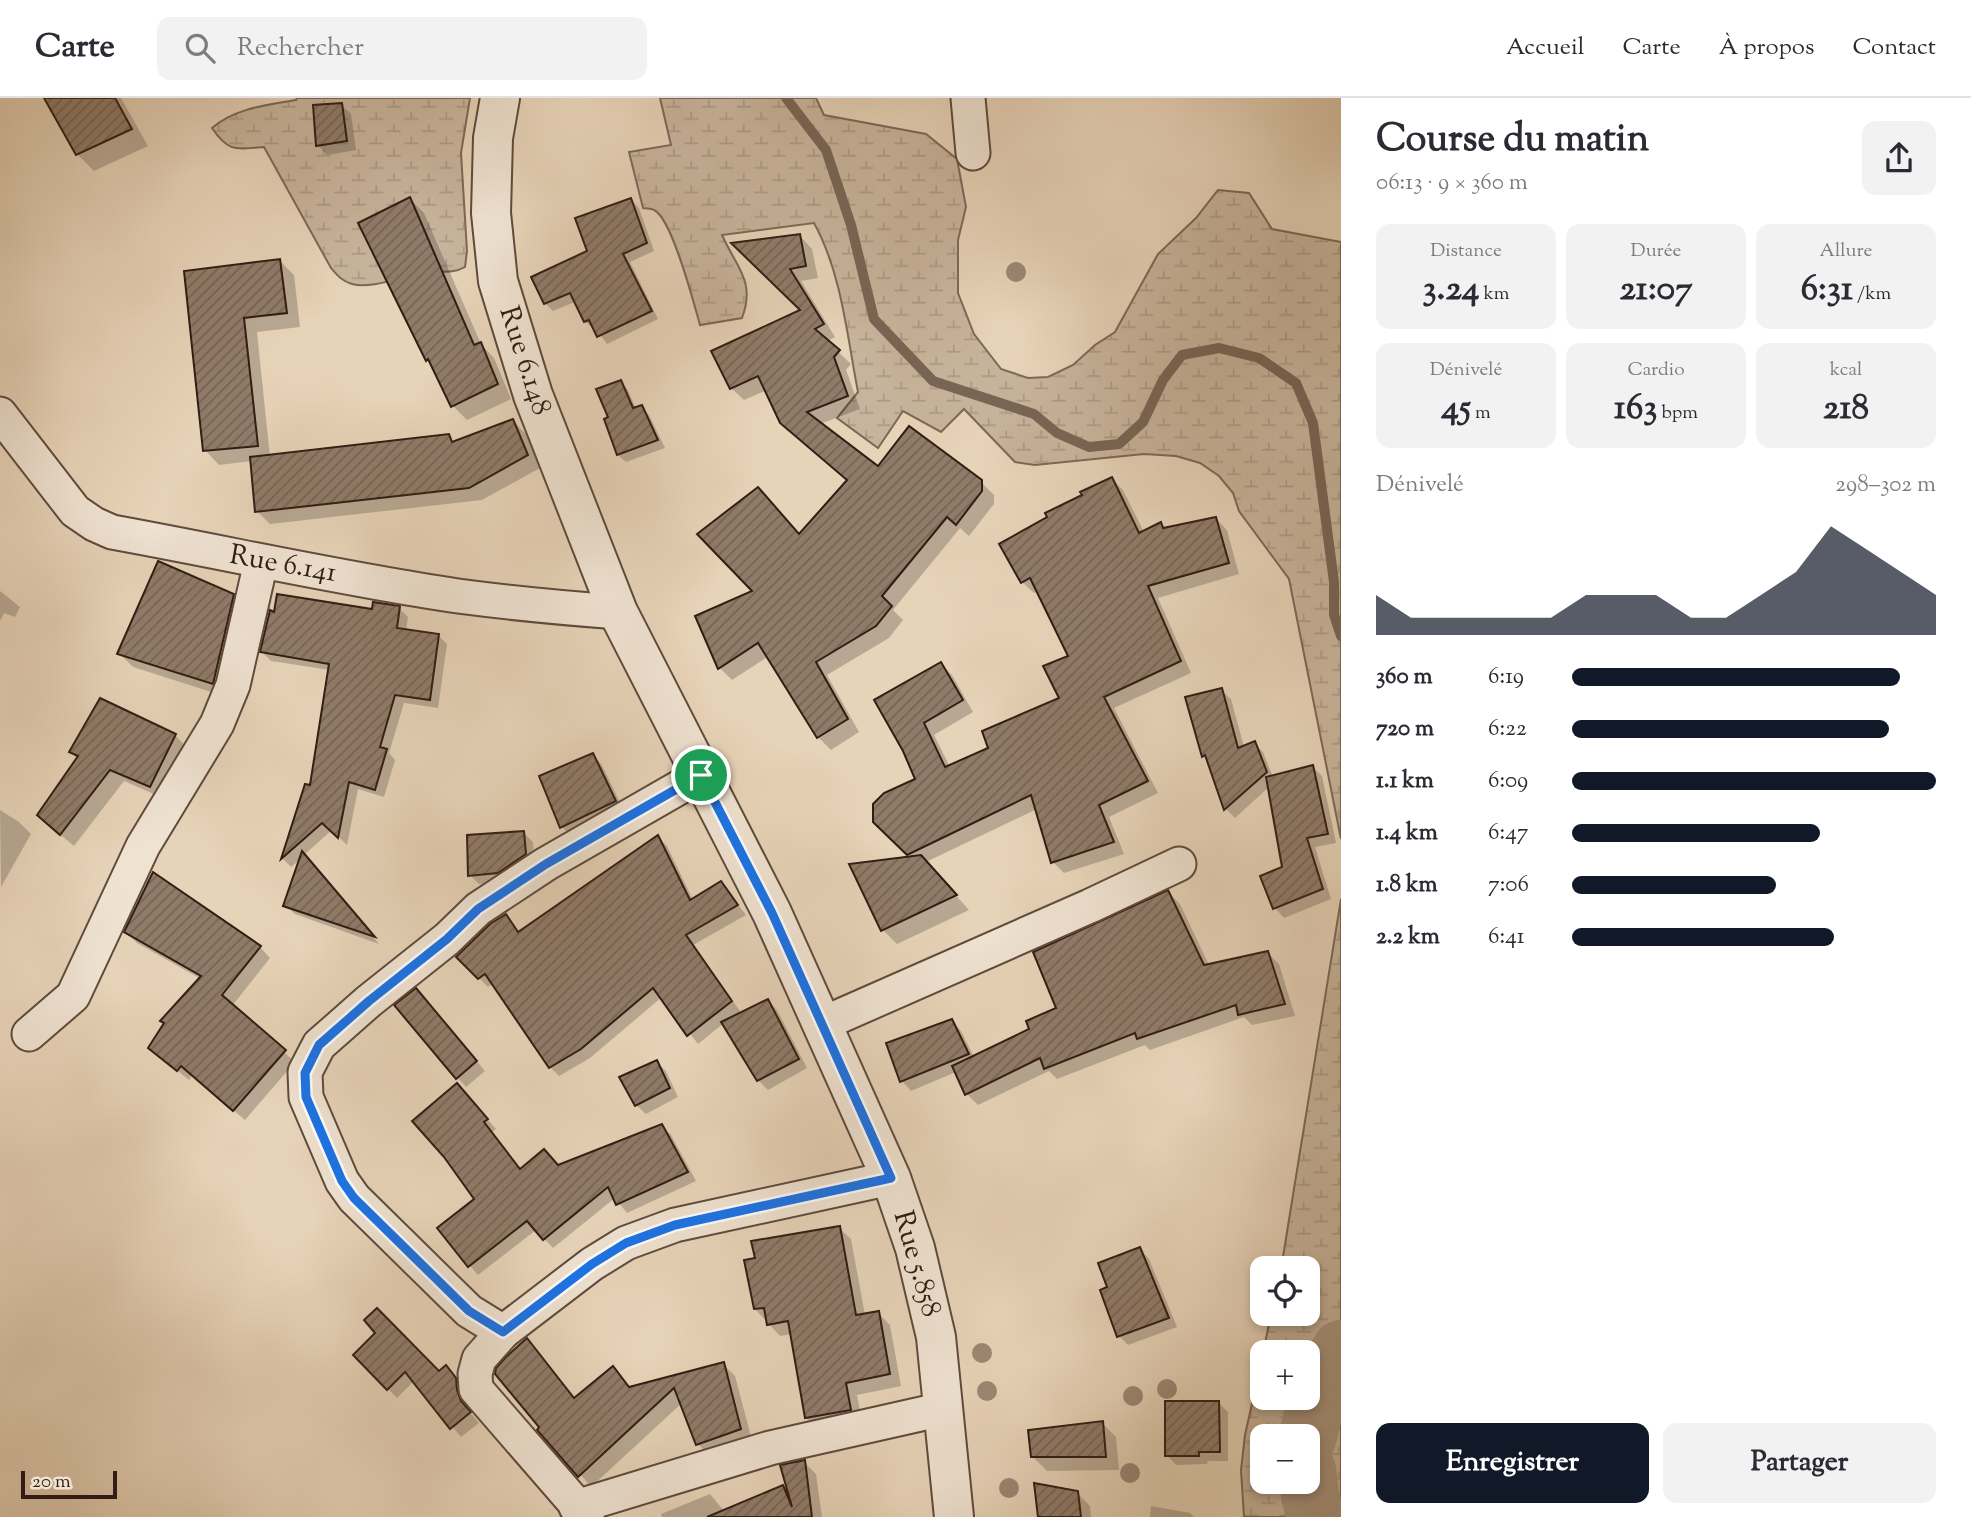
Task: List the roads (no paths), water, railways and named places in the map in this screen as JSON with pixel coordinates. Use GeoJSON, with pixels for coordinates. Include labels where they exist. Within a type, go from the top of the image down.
{"type":"FeatureCollection","features":[{"type":"Feature","properties":{"kind":"street","name":"Rue 6.148"},"geometry":{"type":"LineString","coordinates":[[500,98],[493,138],[491,213],[498,281],[533,394],[618,612]]}},
{"type":"Feature","properties":{"kind":"street"},"geometry":{"type":"LineString","coordinates":[[968,98],[973,153]]}},
{"type":"Feature","properties":{"kind":"street","name":"Rue 6.141"},"geometry":{"type":"LineString","coordinates":[[0,414],[75,511],[112,532],[261,562],[456,595],[618,612]]}},
{"type":"Feature","properties":{"kind":"street"},"geometry":{"type":"LineString","coordinates":[[29,1034],[73,996],[143,846],[217,724],[233,685],[261,562]]}},
{"type":"Feature","properties":{"kind":"street","name":"Rue 5.858"},"geometry":{"type":"LineString","coordinates":[[618,612],[772,913],[891,1178],[915,1248],[936,1337],[954,1517]]}},
{"type":"Feature","properties":{"kind":"street"},"geometry":{"type":"LineString","coordinates":[[503,1332],[469,1311],[354,1198],[342,1181],[306,1097],[305,1073],[319,1045],[447,939],[478,909],[546,864],[701,775]]}},
{"type":"Feature","properties":{"kind":"street"},"geometry":{"type":"LineString","coordinates":[[822,1024],[1179,864]]}},
{"type":"Feature","properties":{"kind":"street"},"geometry":{"type":"LineString","coordinates":[[891,1178],[675,1225],[626,1243],[592,1264],[503,1332],[479,1359],[475,1374],[477,1390],[582,1512],[770,1448],[943,1409]]}},
{"type":"Feature","properties":{"kind":"waterway"},"geometry":{"type":"LineString","coordinates":[[786,98],[826,150],[851,225],[874,319],[933,381],[1034,414],[1057,433],[1089,447],[1119,444],[1143,422],[1163,380],[1182,355],[1219,348],[1259,358],[1296,383],[1313,423],[1334,582],[1334,615],[1341,636]]}},
{"type":"Feature","properties":{"kind":"waterway"},"geometry":{"type":"LineString","coordinates":[[1311,1424],[1322,1380],[1341,1349]]}},
{"type":"Feature","properties":{"kind":"waterway"},"geometry":{"type":"LineString","coordinates":[[1310,1494],[1316,1517]]}}]}
